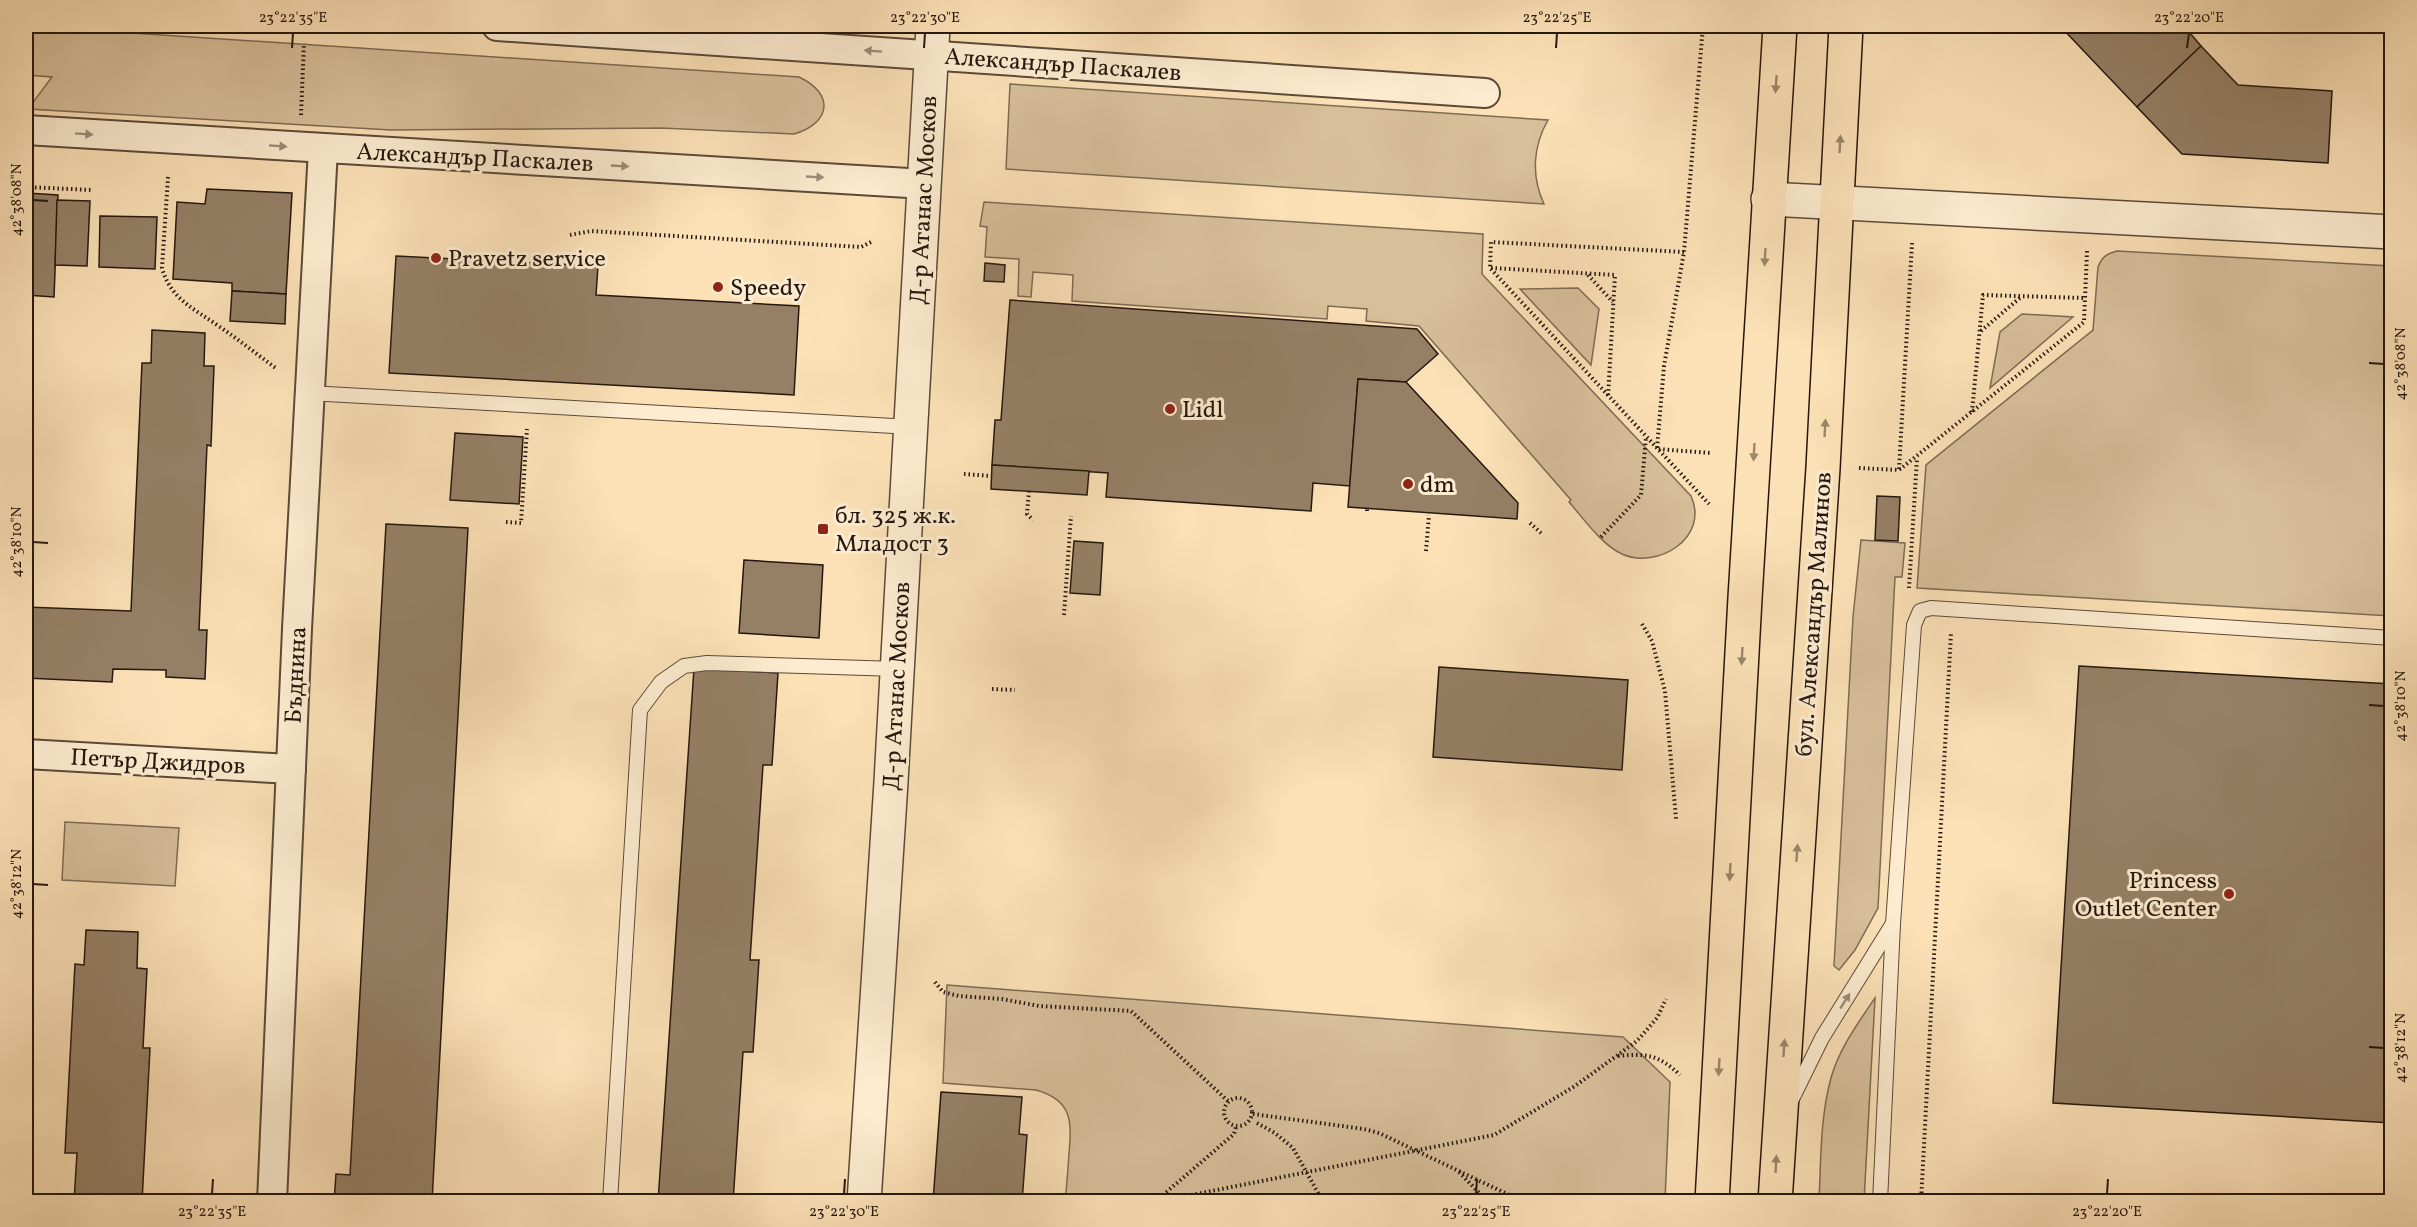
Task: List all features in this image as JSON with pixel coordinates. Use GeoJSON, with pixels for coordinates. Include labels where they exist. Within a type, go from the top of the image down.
{"type":"FeatureCollection","features":[{"type":"Feature","properties":{"kind":"main road"},"geometry":{"type":"LineString","coordinates":[[1712,1202],[1768,199],[1780,26]]}},
{"type":"Feature","properties":{"kind":"main road","name":"бул. Александър Малинов"},"geometry":{"type":"LineString","coordinates":[[1775,1202],[1778,1127],[1824,445],[1846,26]]}},
{"type":"Feature","properties":{"kind":"street","name":"Александър Паскалев"},"geometry":{"type":"LineString","coordinates":[[497,26],[932,40],[1485,93]]}},
{"type":"Feature","properties":{"kind":"street","name":"Д-р Атанас Москов"},"geometry":{"type":"LineString","coordinates":[[864,1202],[897,669],[932,40]]}},
{"type":"Feature","properties":{"kind":"street","name":"Александър Паскалев"},"geometry":{"type":"LineString","coordinates":[[26,130],[925,184]]}},
{"type":"Feature","properties":{"kind":"street","name":"Бъднина"},"geometry":{"type":"LineString","coordinates":[[272,1202],[309,393],[323,149]]}},
{"type":"Feature","properties":{"kind":"street"},"geometry":{"type":"LineString","coordinates":[[1768,199],[2391,232]]}},
{"type":"Feature","properties":{"kind":"street","name":"Петър Джидров"},"geometry":{"type":"LineString","coordinates":[[26,754],[291,768]]}},
{"type":"Feature","properties":{"kind":"lane"},"geometry":{"type":"LineString","coordinates":[[309,393],[911,428]]}},
{"type":"Feature","properties":{"kind":"lane"},"geometry":{"type":"LineString","coordinates":[[1880,1202],[1893,924],[1914,625],[1920,611],[1930,608],[1952,609],[2391,638]]}},
{"type":"Feature","properties":{"kind":"lane"},"geometry":{"type":"LineString","coordinates":[[610,1202],[640,710],[661,682],[684,666],[707,663],[897,669]]}},
{"type":"Feature","properties":{"kind":"lane"},"geometry":{"type":"LineString","coordinates":[[1778,1127],[1822,1038],[1893,924]]}},
{"type":"Feature","properties":{"kind":"path"},"geometry":{"type":"LineString","coordinates":[[1657,449],[1664,366],[1684,252],[1702,26]]}},
{"type":"Feature","properties":{"kind":"path"},"geometry":{"type":"LineString","coordinates":[[300,125],[304,43]]}},
{"type":"Feature","properties":{"kind":"path"},"geometry":{"type":"LineString","coordinates":[[168,177],[162,268],[166,282],[183,303],[219,326],[309,393]]}},
{"type":"Feature","properties":{"kind":"path"},"geometry":{"type":"LineString","coordinates":[[26,187],[92,190]]}},
{"type":"Feature","properties":{"kind":"path"},"geometry":{"type":"LineString","coordinates":[[570,235],[591,231],[861,247],[873,241]]}},
{"type":"Feature","properties":{"kind":"path"},"geometry":{"type":"LineString","coordinates":[[1899,470],[1912,235]]}},
{"type":"Feature","properties":{"kind":"path"},"geometry":{"type":"LineString","coordinates":[[1859,468],[1899,470],[2084,322],[2087,241]]}},
{"type":"Feature","properties":{"kind":"path"},"geometry":{"type":"LineString","coordinates":[[1684,252],[1491,242],[1490,268],[1709,504]]}},
{"type":"Feature","properties":{"kind":"path"},"geometry":{"type":"LineString","coordinates":[[1490,268],[1615,275],[1608,397]]}},
{"type":"Feature","properties":{"kind":"path"},"geometry":{"type":"LineString","coordinates":[[1587,274],[1613,302]]}},
{"type":"Feature","properties":{"kind":"path"},"geometry":{"type":"LineString","coordinates":[[1972,412],[1983,296],[2085,298]]}},
{"type":"Feature","properties":{"kind":"path"},"geometry":{"type":"LineString","coordinates":[[1980,331],[2020,297]]}},
{"type":"Feature","properties":{"kind":"path"},"geometry":{"type":"LineString","coordinates":[[506,522],[522,524],[529,405]]}},
{"type":"Feature","properties":{"kind":"path"},"geometry":{"type":"LineString","coordinates":[[1601,537],[1641,495],[1646,436]]}},
{"type":"Feature","properties":{"kind":"path"},"geometry":{"type":"LineString","coordinates":[[1657,449],[1711,453]]}},
{"type":"Feature","properties":{"kind":"path"},"geometry":{"type":"LineString","coordinates":[[1917,457],[1909,591],[1920,611]]}},
{"type":"Feature","properties":{"kind":"path"},"geometry":{"type":"LineString","coordinates":[[964,474],[992,476]]}},
{"type":"Feature","properties":{"kind":"path"},"geometry":{"type":"LineString","coordinates":[[1029,491],[1028,514],[1033,520]]}},
{"type":"Feature","properties":{"kind":"path"},"geometry":{"type":"LineString","coordinates":[[1064,615],[1071,516]]}},
{"type":"Feature","properties":{"kind":"path"},"geometry":{"type":"LineString","coordinates":[[1426,551],[1429,516]]}},
{"type":"Feature","properties":{"kind":"path"},"geometry":{"type":"LineString","coordinates":[[1530,523],[1542,534]]}},
{"type":"Feature","properties":{"kind":"path"},"geometry":{"type":"LineString","coordinates":[[1921,1202],[1952,609]]}},
{"type":"Feature","properties":{"kind":"path"},"geometry":{"type":"LineString","coordinates":[[1642,624],[1652,641],[1665,691],[1676,819]]}},
{"type":"Feature","properties":{"kind":"path"},"geometry":{"type":"LineString","coordinates":[[992,689],[1015,690]]}},
{"type":"Feature","properties":{"kind":"path"},"geometry":{"type":"LineString","coordinates":[[935,982],[943,992],[959,996],[1002,999],[1039,1006],[1131,1011],[1228,1101]]}},
{"type":"Feature","properties":{"kind":"path"},"geometry":{"type":"LineString","coordinates":[[1155,1202],[1494,1135],[1575,1086],[1617,1057],[1648,1031],[1666,999]]}},
{"type":"Feature","properties":{"kind":"path"},"geometry":{"type":"LineString","coordinates":[[1617,1057],[1638,1054],[1654,1057],[1668,1064],[1680,1075]]}},
{"type":"Feature","properties":{"kind":"path"},"geometry":{"type":"LineString","coordinates":[[1243,1098],[1250,1104],[1253,1114],[1249,1123],[1236,1127],[1225,1118],[1224,1110],[1228,1101],[1243,1098]]}},
{"type":"Feature","properties":{"kind":"path"},"geometry":{"type":"LineString","coordinates":[[1253,1114],[1364,1129],[1378,1133],[1524,1202]]}},
{"type":"Feature","properties":{"kind":"path"},"geometry":{"type":"LineString","coordinates":[[1257,1123],[1275,1133],[1293,1148],[1323,1202]]}},
{"type":"Feature","properties":{"kind":"path"},"geometry":{"type":"LineString","coordinates":[[1155,1202],[1234,1134],[1236,1127]]}},
{"type":"Feature","properties":{"kind":"path"},"geometry":{"type":"LineString","coordinates":[[1456,1169],[1488,1202]]}},
{"type":"Feature","properties":{"kind":"shaded area"},"geometry":{"type":"Polygon","coordinates":[[[26,26],[799,77],[819,92],[824,108],[815,123],[794,134],[661,128],[391,130],[28,109],[52,77],[26,75],[26,26]]]}},
{"type":"Feature","properties":{"kind":"shaded area"},"geometry":{"type":"Polygon","coordinates":[[[1010,84],[1548,120],[1539,140],[1536,161],[1537,183],[1544,204],[1006,169],[1010,84]]]}},
{"type":"Feature","properties":{"kind":"shaded area"},"geometry":{"type":"Polygon","coordinates":[[[984,202],[1483,234],[1482,274],[1691,496],[1695,511],[1693,525],[1687,537],[1677,547],[1650,558],[1636,558],[1622,554],[1608,545],[1419,326],[1366,321],[1367,309],[1328,306],[1327,319],[1072,301],[1073,275],[1033,272],[1031,297],[1018,296],[1019,259],[985,257],[987,227],[980,226],[984,202]]]}},
{"type":"Feature","properties":{"kind":"shaded area"},"geometry":{"type":"Polygon","coordinates":[[[2117,251],[2391,266],[2391,616],[1917,588],[1926,465],[2093,330],[2098,267],[2105,256],[2117,251]]]}},
{"type":"Feature","properties":{"kind":"shaded area"},"geometry":{"type":"Polygon","coordinates":[[[1578,288],[1599,309],[1591,365],[1520,289],[1578,288]]]}},
{"type":"Feature","properties":{"kind":"shaded area"},"geometry":{"type":"Polygon","coordinates":[[[2022,314],[2073,317],[1990,388],[2000,332],[2022,314]]]}},
{"type":"Feature","properties":{"kind":"shaded area"},"geometry":{"type":"Polygon","coordinates":[[[1861,540],[1905,543],[1902,577],[1895,577],[1878,908],[1855,950],[1839,970],[1834,966],[1853,617],[1861,540]]]}},
{"type":"Feature","properties":{"kind":"shaded area"},"geometry":{"type":"Polygon","coordinates":[[[65,822],[179,828],[175,886],[62,880],[65,822]]]}},
{"type":"Feature","properties":{"kind":"shaded area"},"geometry":{"type":"Polygon","coordinates":[[[947,985],[1623,1037],[1670,1082],[1665,1201],[1065,1201],[1070,1131],[1067,1113],[1057,1100],[1036,1090],[943,1083],[947,985]]]}},
{"type":"Feature","properties":{"kind":"shaded area"},"geometry":{"type":"Polygon","coordinates":[[[1875,998],[1864,1201],[1819,1201],[1823,1124],[1827,1093],[1834,1067],[1875,998]]]}},
{"type":"Feature","properties":{"kind":"building"},"geometry":{"type":"Polygon","coordinates":[[[2060,26],[2184,26],[2201,46],[2137,107],[2060,26]]]}},
{"type":"Feature","properties":{"kind":"building"},"geometry":{"type":"Polygon","coordinates":[[[2201,46],[2238,85],[2332,91],[2328,163],[2182,154],[2137,107],[2201,46]]]}},
{"type":"Feature","properties":{"kind":"building"},"geometry":{"type":"Polygon","coordinates":[[[207,189],[292,193],[286,294],[232,291],[232,283],[173,279],[177,202],[205,204],[207,189]]]}},
{"type":"Feature","properties":{"kind":"building"},"geometry":{"type":"Polygon","coordinates":[[[26,193],[58,195],[54,297],[26,295],[29,217],[26,217],[26,193]]]}},
{"type":"Feature","properties":{"kind":"building"},"geometry":{"type":"Polygon","coordinates":[[[57,200],[90,201],[87,266],[55,265],[57,200]]]}},
{"type":"Feature","properties":{"kind":"building"},"geometry":{"type":"Polygon","coordinates":[[[100,216],[157,217],[155,269],[99,267],[100,216]]]}},
{"type":"Feature","properties":{"kind":"building"},"geometry":{"type":"Polygon","coordinates":[[[26,217],[29,217],[26,315],[26,217]]]}},
{"type":"Feature","properties":{"kind":"building"},"geometry":{"type":"Polygon","coordinates":[[[396,256],[598,266],[596,295],[799,306],[794,395],[389,373],[396,256]]]}},
{"type":"Feature","properties":{"kind":"building"},"geometry":{"type":"Polygon","coordinates":[[[985,263],[1005,265],[1004,282],[984,281],[985,263]]]}},
{"type":"Feature","properties":{"kind":"building"},"geometry":{"type":"Polygon","coordinates":[[[232,291],[286,294],[285,324],[230,321],[232,291]]]}},
{"type":"Feature","properties":{"kind":"building"},"geometry":{"type":"Polygon","coordinates":[[[1010,300],[1417,329],[1438,354],[1406,382],[1358,379],[1350,486],[1313,483],[1311,511],[1106,497],[1108,473],[992,465],[995,420],[1001,420],[1010,300]]]}},
{"type":"Feature","properties":{"kind":"building"},"geometry":{"type":"Polygon","coordinates":[[[152,330],[205,333],[204,366],[214,366],[211,446],[207,445],[199,630],[207,630],[205,679],[166,677],[166,670],[113,669],[112,682],[26,678],[26,607],[131,611],[142,363],[151,363],[152,330]]]}},
{"type":"Feature","properties":{"kind":"building"},"geometry":{"type":"Polygon","coordinates":[[[1358,379],[1406,382],[1518,503],[1517,519],[1348,507],[1358,379]]]}},
{"type":"Feature","properties":{"kind":"building"},"geometry":{"type":"Polygon","coordinates":[[[455,433],[523,437],[519,504],[450,500],[455,433]]]}},
{"type":"Feature","properties":{"kind":"building"},"geometry":{"type":"Polygon","coordinates":[[[992,465],[1089,471],[1087,495],[991,489],[992,465]]]}},
{"type":"Feature","properties":{"kind":"building"},"geometry":{"type":"Polygon","coordinates":[[[1877,496],[1900,497],[1898,541],[1875,540],[1877,496]]]}},
{"type":"Feature","properties":{"kind":"building"},"geometry":{"type":"Polygon","coordinates":[[[386,524],[468,528],[432,1202],[334,1202],[336,1174],[350,1175],[386,524]]]}},
{"type":"Feature","properties":{"kind":"building"},"geometry":{"type":"Polygon","coordinates":[[[1074,541],[1103,543],[1100,595],[1070,593],[1074,541]]]}},
{"type":"Feature","properties":{"kind":"building"},"geometry":{"type":"Polygon","coordinates":[[[744,560],[823,565],[819,638],[739,633],[744,560]]]}},
{"type":"Feature","properties":{"kind":"building","name":"Princess Outlet Center"},"geometry":{"type":"Polygon","coordinates":[[[2079,666],[2392,684],[2392,1123],[2053,1103],[2079,666]]]}},
{"type":"Feature","properties":{"kind":"building"},"geometry":{"type":"Polygon","coordinates":[[[1439,667],[1628,680],[1622,770],[1433,757],[1439,667]]]}},
{"type":"Feature","properties":{"kind":"building"},"geometry":{"type":"Polygon","coordinates":[[[694,668],[778,673],[772,765],[763,765],[750,960],[759,960],[753,1052],[743,1052],[733,1202],[658,1202],[694,668]]]}},
{"type":"Feature","properties":{"kind":"building"},"geometry":{"type":"Polygon","coordinates":[[[26,850],[30,851],[27,891],[26,890],[26,850]]]}},
{"type":"Feature","properties":{"kind":"building"},"geometry":{"type":"Polygon","coordinates":[[[86,930],[138,932],[137,968],[147,969],[143,1048],[150,1048],[142,1202],[74,1202],[77,1153],[65,1153],[75,964],[84,965],[86,930]]]}},
{"type":"Feature","properties":{"kind":"building"},"geometry":{"type":"Polygon","coordinates":[[[941,1092],[1022,1097],[1019,1134],[1027,1135],[1022,1202],[933,1202],[941,1092]]]}},
{"type":"Feature","properties":{"kind":"place","name":"Pravetz service"},"geometry":{"type":"Point","coordinates":[436,258]}},
{"type":"Feature","properties":{"kind":"place","name":"Speedy"},"geometry":{"type":"Point","coordinates":[718,287]}},
{"type":"Feature","properties":{"kind":"place","name":"Lidl"},"geometry":{"type":"Point","coordinates":[1170,409]}},
{"type":"Feature","properties":{"kind":"place","name":"dm"},"geometry":{"type":"Point","coordinates":[1408,484]}},
{"type":"Feature","properties":{"kind":"place","name":"бл. 325 ж.к. Младост 3"},"geometry":{"type":"Point","coordinates":[823,529]}},
{"type":"Feature","properties":{"kind":"place","name":"Princess Outlet Center"},"geometry":{"type":"Point","coordinates":[2229,894]}}]}
